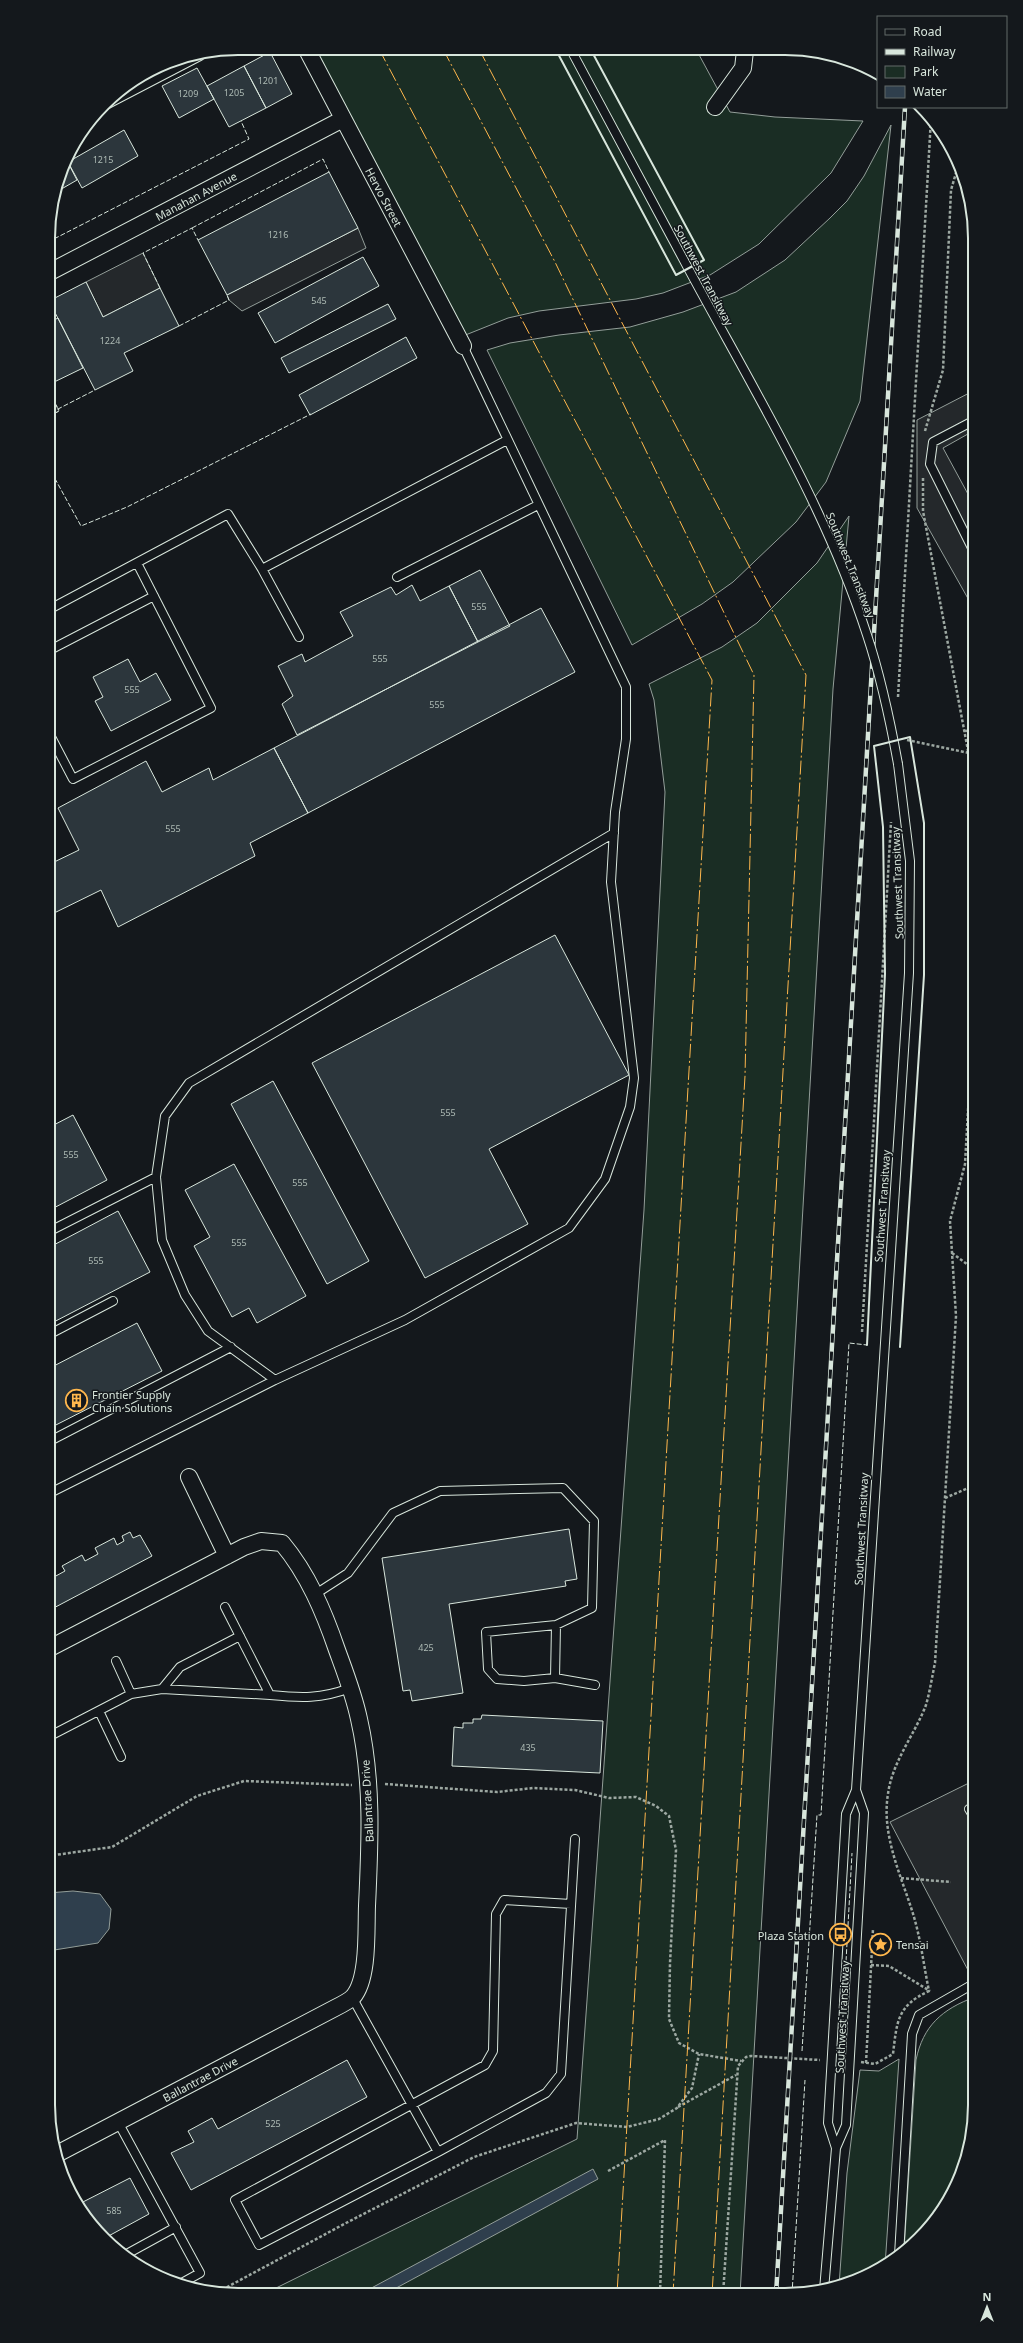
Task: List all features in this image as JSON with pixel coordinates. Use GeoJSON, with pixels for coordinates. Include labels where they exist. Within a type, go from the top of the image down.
{"type":"FeatureCollection","features":[{"type":"Feature","properties":{"kind":"street","name":"Hervo Street"},"geometry":{"type":"LineString","coordinates":[[310,55],[463,346]]}},
{"type":"Feature","properties":{"kind":"street"},"geometry":{"type":"LineString","coordinates":[[715,107],[743,68],[745,55]]}},
{"type":"Feature","properties":{"kind":"street","name":"Manahan Avenue"},"geometry":{"type":"LineString","coordinates":[[55,270],[343,119]]}},
{"type":"Feature","properties":{"kind":"street"},"geometry":{"type":"LineString","coordinates":[[189,1477],[227,1556]]}},
{"type":"Feature","properties":{"kind":"street","name":"Ballantrae Drive"},"geometry":{"type":"LineString","coordinates":[[55,1645],[227,1556],[261,1541],[282,1543],[299,1564],[328,1623],[350,1688],[359,1718],[368,1783],[371,1827],[365,1952],[360,1985],[352,1997],[335,2008],[61,2152]]}},
{"type":"Feature","properties":{"kind":"lane","name":"Southwest Transitway"},"geometry":{"type":"LineString","coordinates":[[574,55],[805,484],[838,558],[874,656],[885,694],[898,764],[910,861],[909,973],[856,1790],[846,1814],[828,2123],[836,2148]]}},
{"type":"Feature","properties":{"kind":"lane"},"geometry":{"type":"LineString","coordinates":[[120,98],[191,61]]}},
{"type":"Feature","properties":{"kind":"lane"},"geometry":{"type":"LineString","coordinates":[[55,1490],[274,1380],[405,1320],[569,1228],[605,1179],[630,1107],[634,1078],[611,882],[615,812],[626,739],[626,687],[620,671],[538,505],[463,346]]}},
{"type":"Feature","properties":{"kind":"lane"},"geometry":{"type":"LineString","coordinates":[[968,424],[933,442],[930,464],[968,540]]}},
{"type":"Feature","properties":{"kind":"lane"},"geometry":{"type":"LineString","coordinates":[[262,569],[507,440]]}},
{"type":"Feature","properties":{"kind":"lane"},"geometry":{"type":"LineString","coordinates":[[397,577],[538,505]]}},
{"type":"Feature","properties":{"kind":"lane"},"geometry":{"type":"LineString","coordinates":[[55,606],[228,514],[262,569],[299,637]]}},
{"type":"Feature","properties":{"kind":"lane"},"geometry":{"type":"LineString","coordinates":[[55,744],[73,779],[211,708],[137,562]]}},
{"type":"Feature","properties":{"kind":"lane"},"geometry":{"type":"LineString","coordinates":[[55,647],[154,596]]}},
{"type":"Feature","properties":{"kind":"lane"},"geometry":{"type":"LineString","coordinates":[[274,1380],[208,1331],[185,1295],[162,1240],[156,1176],[165,1116],[189,1083],[614,833]]}},
{"type":"Feature","properties":{"kind":"lane"},"geometry":{"type":"LineString","coordinates":[[55,1228],[156,1176]]}},
{"type":"Feature","properties":{"kind":"lane"},"geometry":{"type":"LineString","coordinates":[[55,1331],[113,1301]]}},
{"type":"Feature","properties":{"kind":"lane"},"geometry":{"type":"LineString","coordinates":[[55,1438],[231,1347]]}},
{"type":"Feature","properties":{"kind":"lane"},"geometry":{"type":"LineString","coordinates":[[314,1595],[348,1573],[393,1513],[440,1491],[563,1488],[594,1521],[592,1608],[556,1624],[486,1632],[488,1669],[497,1679],[524,1681],[555,1678],[595,1686]]}},
{"type":"Feature","properties":{"kind":"lane"},"geometry":{"type":"LineString","coordinates":[[225,1606],[270,1695]]}},
{"type":"Feature","properties":{"kind":"lane"},"geometry":{"type":"LineString","coordinates":[[555,1678],[556,1624]]}},
{"type":"Feature","properties":{"kind":"lane"},"geometry":{"type":"LineString","coordinates":[[162,1689],[180,1667],[240,1636]]}},
{"type":"Feature","properties":{"kind":"lane"},"geometry":{"type":"LineString","coordinates":[[116,1661],[131,1694]]}},
{"type":"Feature","properties":{"kind":"lane"},"geometry":{"type":"LineString","coordinates":[[55,1733],[131,1694],[162,1689],[302,1698],[330,1696],[350,1688]]}},
{"type":"Feature","properties":{"kind":"lane"},"geometry":{"type":"LineString","coordinates":[[99,1711],[121,1757]]}},
{"type":"Feature","properties":{"kind":"lane","name":"Southwest Transitway"},"geometry":{"type":"LineString","coordinates":[[825,2283],[836,2148],[846,2125],[851,2062],[864,1813],[856,1790]]}},
{"type":"Feature","properties":{"kind":"lane"},"geometry":{"type":"LineString","coordinates":[[571,1904],[504,1900],[496,1914],[493,2051],[485,2065],[236,2200],[259,2246],[438,2152],[546,2093],[561,2074],[575,1839]]}},
{"type":"Feature","properties":{"kind":"lane"},"geometry":{"type":"LineString","coordinates":[[899,2248],[912,2034],[919,2015],[935,2004],[968,1987]]}},
{"type":"Feature","properties":{"kind":"lane"},"geometry":{"type":"LineString","coordinates":[[352,1997],[438,2152]]}},
{"type":"Feature","properties":{"kind":"lane"},"geometry":{"type":"LineString","coordinates":[[118,2122],[200,2273],[186,2281]]}},
{"type":"Feature","properties":{"kind":"lane"},"geometry":{"type":"LineString","coordinates":[[129,2252],[176,2227]]}},
{"type":"Feature","properties":{"kind":"path"},"geometry":{"type":"LineString","coordinates":[[903,739],[968,753]]}},
{"type":"Feature","properties":{"kind":"path"},"geometry":{"type":"LineString","coordinates":[[930,1991],[914,1919],[887,1827],[888,1793],[892,1776],[926,1705],[934,1663],[956,1316],[950,1221],[965,1164],[968,1111]]}},
{"type":"Feature","properties":{"kind":"path"},"geometry":{"type":"LineString","coordinates":[[952,1253],[968,1265]]}},
{"type":"Feature","properties":{"kind":"path"},"geometry":{"type":"LineString","coordinates":[[945,1498],[968,1488]]}},
{"type":"Feature","properties":{"kind":"path"},"geometry":{"type":"LineString","coordinates":[[55,1855],[112,1847],[197,1796],[244,1781],[344,1786],[368,1783],[497,1792],[533,1788],[575,1790],[609,1798],[636,1798],[656,1806],[669,1816],[676,1850],[670,1963],[669,2019],[679,2043],[699,2054],[741,2061]]}},
{"type":"Feature","properties":{"kind":"path"},"geometry":{"type":"LineString","coordinates":[[901,1878],[951,1882]]}},
{"type":"Feature","properties":{"kind":"path"},"geometry":{"type":"LineString","coordinates":[[866,2063],[873,1929]]}},
{"type":"Feature","properties":{"kind":"path"},"geometry":{"type":"LineString","coordinates":[[871,1966],[889,1966],[930,1991]]}},
{"type":"Feature","properties":{"kind":"path"},"geometry":{"type":"LineString","coordinates":[[851,2062],[875,2064],[893,2054],[896,2025],[902,2012],[913,1999],[930,1991]]}},
{"type":"Feature","properties":{"kind":"path"},"geometry":{"type":"LineString","coordinates":[[677,2108],[692,2088],[699,2054]]}},
{"type":"Feature","properties":{"kind":"path"},"geometry":{"type":"LineString","coordinates":[[724,2288],[738,2066],[746,2057],[752,2056],[831,2061]]}},
{"type":"Feature","properties":{"kind":"path"},"geometry":{"type":"LineString","coordinates":[[226,2288],[346,2223],[474,2157],[576,2123],[627,2126],[659,2119],[737,2074]]}},
{"type":"Feature","properties":{"kind":"path"},"geometry":{"type":"LineString","coordinates":[[608,2171],[665,2140],[660,2288]]}},
{"type":"Feature","properties":{"kind":"green space"},"geometry":{"type":"Polygon","coordinates":[[[310,55],[699,55],[730,112],[775,117],[863,121],[831,173],[759,244],[710,275],[663,293],[636,299],[539,311],[508,318],[458,338],[310,55]]]}},
{"type":"Feature","properties":{"kind":"green space"},"geometry":{"type":"Polygon","coordinates":[[[891,125],[860,401],[826,482],[796,522],[733,582],[702,604],[632,645],[487,350],[510,343],[559,335],[630,327],[683,312],[736,292],[785,260],[847,201],[864,176],[891,125]]]}},
{"type":"Feature","properties":{"kind":"green space"},"geometry":{"type":"Polygon","coordinates":[[[849,516],[833,689],[740,2288],[276,2288],[577,2139],[644,1210],[665,792],[654,700],[649,684],[722,647],[757,623],[817,563],[849,516]]]}},
{"type":"Feature","properties":{"kind":"green space"},"geometry":{"type":"Polygon","coordinates":[[[968,2000],[968,2117],[962,2153],[944,2197],[923,2226],[904,2244],[916,2060],[919,2048],[929,2028],[944,2013],[968,2000]]]}},
{"type":"Feature","properties":{"kind":"green space"},"geometry":{"type":"Polygon","coordinates":[[[899,2059],[886,2258],[877,2264],[839,2280],[847,2173],[860,2070],[879,2071],[899,2059]]]}},
{"type":"Feature","properties":{"kind":"shaded area"},"geometry":{"type":"Polygon","coordinates":[[[156,74],[158,78],[120,98],[146,79],[156,74]]]}},
{"type":"Feature","properties":{"kind":"shaded area"},"geometry":{"type":"Polygon","coordinates":[[[358,228],[366,248],[242,311],[229,300],[227,295],[358,228]]]}},
{"type":"Feature","properties":{"kind":"shaded area"},"geometry":{"type":"Polygon","coordinates":[[[143,253],[160,288],[103,317],[86,282],[143,253]]]}},
{"type":"Feature","properties":{"kind":"shaded area"},"geometry":{"type":"Polygon","coordinates":[[[968,394],[968,434],[943,448],[968,494],[968,599],[917,508],[917,420],[968,394]]]}},
{"type":"Feature","properties":{"kind":"shaded area"},"geometry":{"type":"Polygon","coordinates":[[[55,404],[59,411],[55,413],[55,404]]]}},
{"type":"Feature","properties":{"kind":"shaded area"},"geometry":{"type":"Polygon","coordinates":[[[968,1783],[968,1970],[890,1822],[968,1783]]]}},
{"type":"Feature","properties":{"kind":"water"},"geometry":{"type":"Polygon","coordinates":[[[73,1891],[100,1894],[111,1909],[109,1929],[98,1943],[55,1950],[55,1892],[73,1891]]]}},
{"type":"Feature","properties":{"kind":"water"},"geometry":{"type":"Polygon","coordinates":[[[593,2169],[598,2179],[396,2288],[371,2288],[593,2169]]]}},
{"type":"Feature","properties":{"kind":"building"},"geometry":{"type":"Polygon","coordinates":[[[264,55],[272,55],[292,94],[266,108],[244,66],[264,55]]]}},
{"type":"Feature","properties":{"kind":"building"},"geometry":{"type":"Polygon","coordinates":[[[244,66],[266,108],[229,127],[207,86],[244,66]]]}},
{"type":"Feature","properties":{"kind":"building"},"geometry":{"type":"Polygon","coordinates":[[[197,68],[214,99],[179,118],[162,86],[197,68]]]}},
{"type":"Feature","properties":{"kind":"building"},"geometry":{"type":"Polygon","coordinates":[[[124,130],[138,156],[82,188],[70,166],[73,159],[124,130]]]}},
{"type":"Feature","properties":{"kind":"building"},"geometry":{"type":"Polygon","coordinates":[[[70,166],[77,180],[61,189],[70,166]]]}},
{"type":"Feature","properties":{"kind":"building"},"geometry":{"type":"Polygon","coordinates":[[[329,172],[358,228],[227,295],[198,240],[329,172]]]}},
{"type":"Feature","properties":{"kind":"building"},"geometry":{"type":"Polygon","coordinates":[[[363,257],[379,286],[275,343],[258,313],[363,257]]]}},
{"type":"Feature","properties":{"kind":"building"},"geometry":{"type":"Polygon","coordinates":[[[86,282],[103,317],[160,288],[179,326],[124,353],[133,371],[95,390],[55,313],[55,298],[86,282]]]}},
{"type":"Feature","properties":{"kind":"building"},"geometry":{"type":"Polygon","coordinates":[[[388,304],[396,319],[289,373],[281,358],[388,304]]]}},
{"type":"Feature","properties":{"kind":"building"},"geometry":{"type":"Polygon","coordinates":[[[58,318],[83,368],[55,382],[55,320],[58,318]]]}},
{"type":"Feature","properties":{"kind":"building"},"geometry":{"type":"Polygon","coordinates":[[[406,337],[417,358],[310,415],[299,395],[406,337]]]}},
{"type":"Feature","properties":{"kind":"building"},"geometry":{"type":"Polygon","coordinates":[[[480,570],[510,626],[478,642],[449,586],[480,570]]]}},
{"type":"Feature","properties":{"kind":"building"},"geometry":{"type":"Polygon","coordinates":[[[412,585],[420,601],[449,586],[478,642],[297,735],[282,704],[293,696],[278,666],[302,654],[305,662],[353,636],[340,612],[391,587],[396,595],[412,585]]]}},
{"type":"Feature","properties":{"kind":"building"},"geometry":{"type":"Polygon","coordinates":[[[541,608],[575,672],[308,813],[274,748],[541,608]]]}},
{"type":"Feature","properties":{"kind":"building"},"geometry":{"type":"Polygon","coordinates":[[[128,659],[140,682],[156,673],[171,700],[111,731],[95,701],[103,697],[93,677],[128,659]]]}},
{"type":"Feature","properties":{"kind":"building"},"geometry":{"type":"Polygon","coordinates":[[[274,748],[308,813],[250,843],[255,856],[118,927],[101,890],[55,913],[55,862],[79,850],[58,808],[146,761],[162,792],[209,768],[213,780],[274,748]]]}},
{"type":"Feature","properties":{"kind":"building"},"geometry":{"type":"Polygon","coordinates":[[[555,935],[629,1075],[489,1149],[528,1224],[425,1278],[312,1063],[555,935]]]}},
{"type":"Feature","properties":{"kind":"building"},"geometry":{"type":"Polygon","coordinates":[[[273,1081],[369,1261],[327,1284],[231,1104],[273,1081]]]}},
{"type":"Feature","properties":{"kind":"building"},"geometry":{"type":"Polygon","coordinates":[[[73,1115],[107,1180],[55,1207],[55,1124],[73,1115]]]}},
{"type":"Feature","properties":{"kind":"building"},"geometry":{"type":"Polygon","coordinates":[[[234,1164],[306,1296],[257,1323],[249,1308],[232,1317],[194,1246],[210,1237],[185,1190],[234,1164]]]}},
{"type":"Feature","properties":{"kind":"building"},"geometry":{"type":"Polygon","coordinates":[[[118,1211],[150,1272],[55,1321],[55,1244],[118,1211]]]}},
{"type":"Feature","properties":{"kind":"building","name":"Frontier Supply Chain Solutions"},"geometry":{"type":"Polygon","coordinates":[[[137,1323],[162,1371],[55,1425],[55,1365],[137,1323]]]}},
{"type":"Feature","properties":{"kind":"building"},"geometry":{"type":"Polygon","coordinates":[[[569,1529],[577,1579],[565,1581],[566,1586],[449,1604],[463,1693],[412,1701],[410,1690],[403,1691],[382,1558],[569,1529]]]}},
{"type":"Feature","properties":{"kind":"building"},"geometry":{"type":"Polygon","coordinates":[[[130,1532],[133,1538],[140,1535],[152,1556],[55,1607],[55,1576],[65,1571],[62,1566],[82,1555],[85,1561],[98,1554],[95,1548],[114,1538],[117,1545],[124,1541],[122,1536],[130,1532]]]}},
{"type":"Feature","properties":{"kind":"building"},"geometry":{"type":"Polygon","coordinates":[[[482,1715],[603,1721],[600,1773],[452,1766],[454,1727],[463,1728],[463,1723],[473,1723],[473,1719],[481,1719],[482,1715]]]}},
{"type":"Feature","properties":{"kind":"building"},"geometry":{"type":"Polygon","coordinates":[[[347,2060],[367,2097],[191,2190],[171,2153],[194,2142],[188,2131],[212,2118],[218,2129],[347,2060]]]}},
{"type":"Feature","properties":{"kind":"building"},"geometry":{"type":"Polygon","coordinates":[[[130,2178],[149,2214],[109,2236],[83,2202],[130,2178]]]}},
{"type":"Feature","properties":{"kind":"railway"},"geometry":{"type":"LineString","coordinates":[[776,2288],[905,108]]}},
{"type":"Feature","properties":{"kind":"fence"},"geometry":{"type":"LineString","coordinates":[[55,238],[249,139],[241,121]]}},
{"type":"Feature","properties":{"kind":"fence"},"geometry":{"type":"LineString","coordinates":[[192,228],[323,159],[329,172]]}},
{"type":"Feature","properties":{"kind":"fence"},"geometry":{"type":"LineString","coordinates":[[160,288],[143,253],[192,228],[198,240]]}},
{"type":"Feature","properties":{"kind":"fence"},"geometry":{"type":"LineString","coordinates":[[179,326],[229,300],[227,295]]}},
{"type":"Feature","properties":{"kind":"fence"},"geometry":{"type":"LineString","coordinates":[[55,413],[59,411],[58,409],[95,390]]}},
{"type":"Feature","properties":{"kind":"fence"},"geometry":{"type":"LineString","coordinates":[[55,403],[59,410]]}},
{"type":"Feature","properties":{"kind":"fence"},"geometry":{"type":"LineString","coordinates":[[55,479],[81,526],[127,507],[311,414]]}},
{"type":"Feature","properties":{"kind":"fence"},"geometry":{"type":"LineString","coordinates":[[802,2051],[817,1815],[821,1815],[849,1343],[867,1345]]}},
{"type":"Feature","properties":{"kind":"fence"},"geometry":{"type":"LineString","coordinates":[[841,2052],[852,1853]]}},
{"type":"Feature","properties":{"kind":"fence"},"geometry":{"type":"LineString","coordinates":[[792,2288],[805,2080]]}},
{"type":"Feature","properties":{"kind":"wall"},"geometry":{"type":"LineString","coordinates":[[559,55],[676,275],[704,260],[594,55]]}},
{"type":"Feature","properties":{"kind":"wall"},"geometry":{"type":"LineString","coordinates":[[867,1345],[885,974],[883,827],[874,746],[910,737],[924,823],[924,975],[900,1347]]}},
{"type":"Feature","properties":{"kind":"power"},"geometry":{"type":"LineString","coordinates":[[382,55],[712,680],[617,2288]]}},
{"type":"Feature","properties":{"kind":"power"},"geometry":{"type":"LineString","coordinates":[[446,55],[555,262],[754,675],[745,1076],[673,2288]]}},
{"type":"Feature","properties":{"kind":"power"},"geometry":{"type":"LineString","coordinates":[[482,55],[806,675],[712,2288]]}},
{"type":"Feature","properties":{"kind":"place","name":"Frontier Supply Chain Solutions"},"geometry":{"type":"Point","coordinates":[77,1400]}},
{"type":"Feature","properties":{"kind":"place","name":"Plaza Station"},"geometry":{"type":"Point","coordinates":[840,1935]}},
{"type":"Feature","properties":{"kind":"place","name":"Tensai"},"geometry":{"type":"Point","coordinates":[881,1944]}}]}
